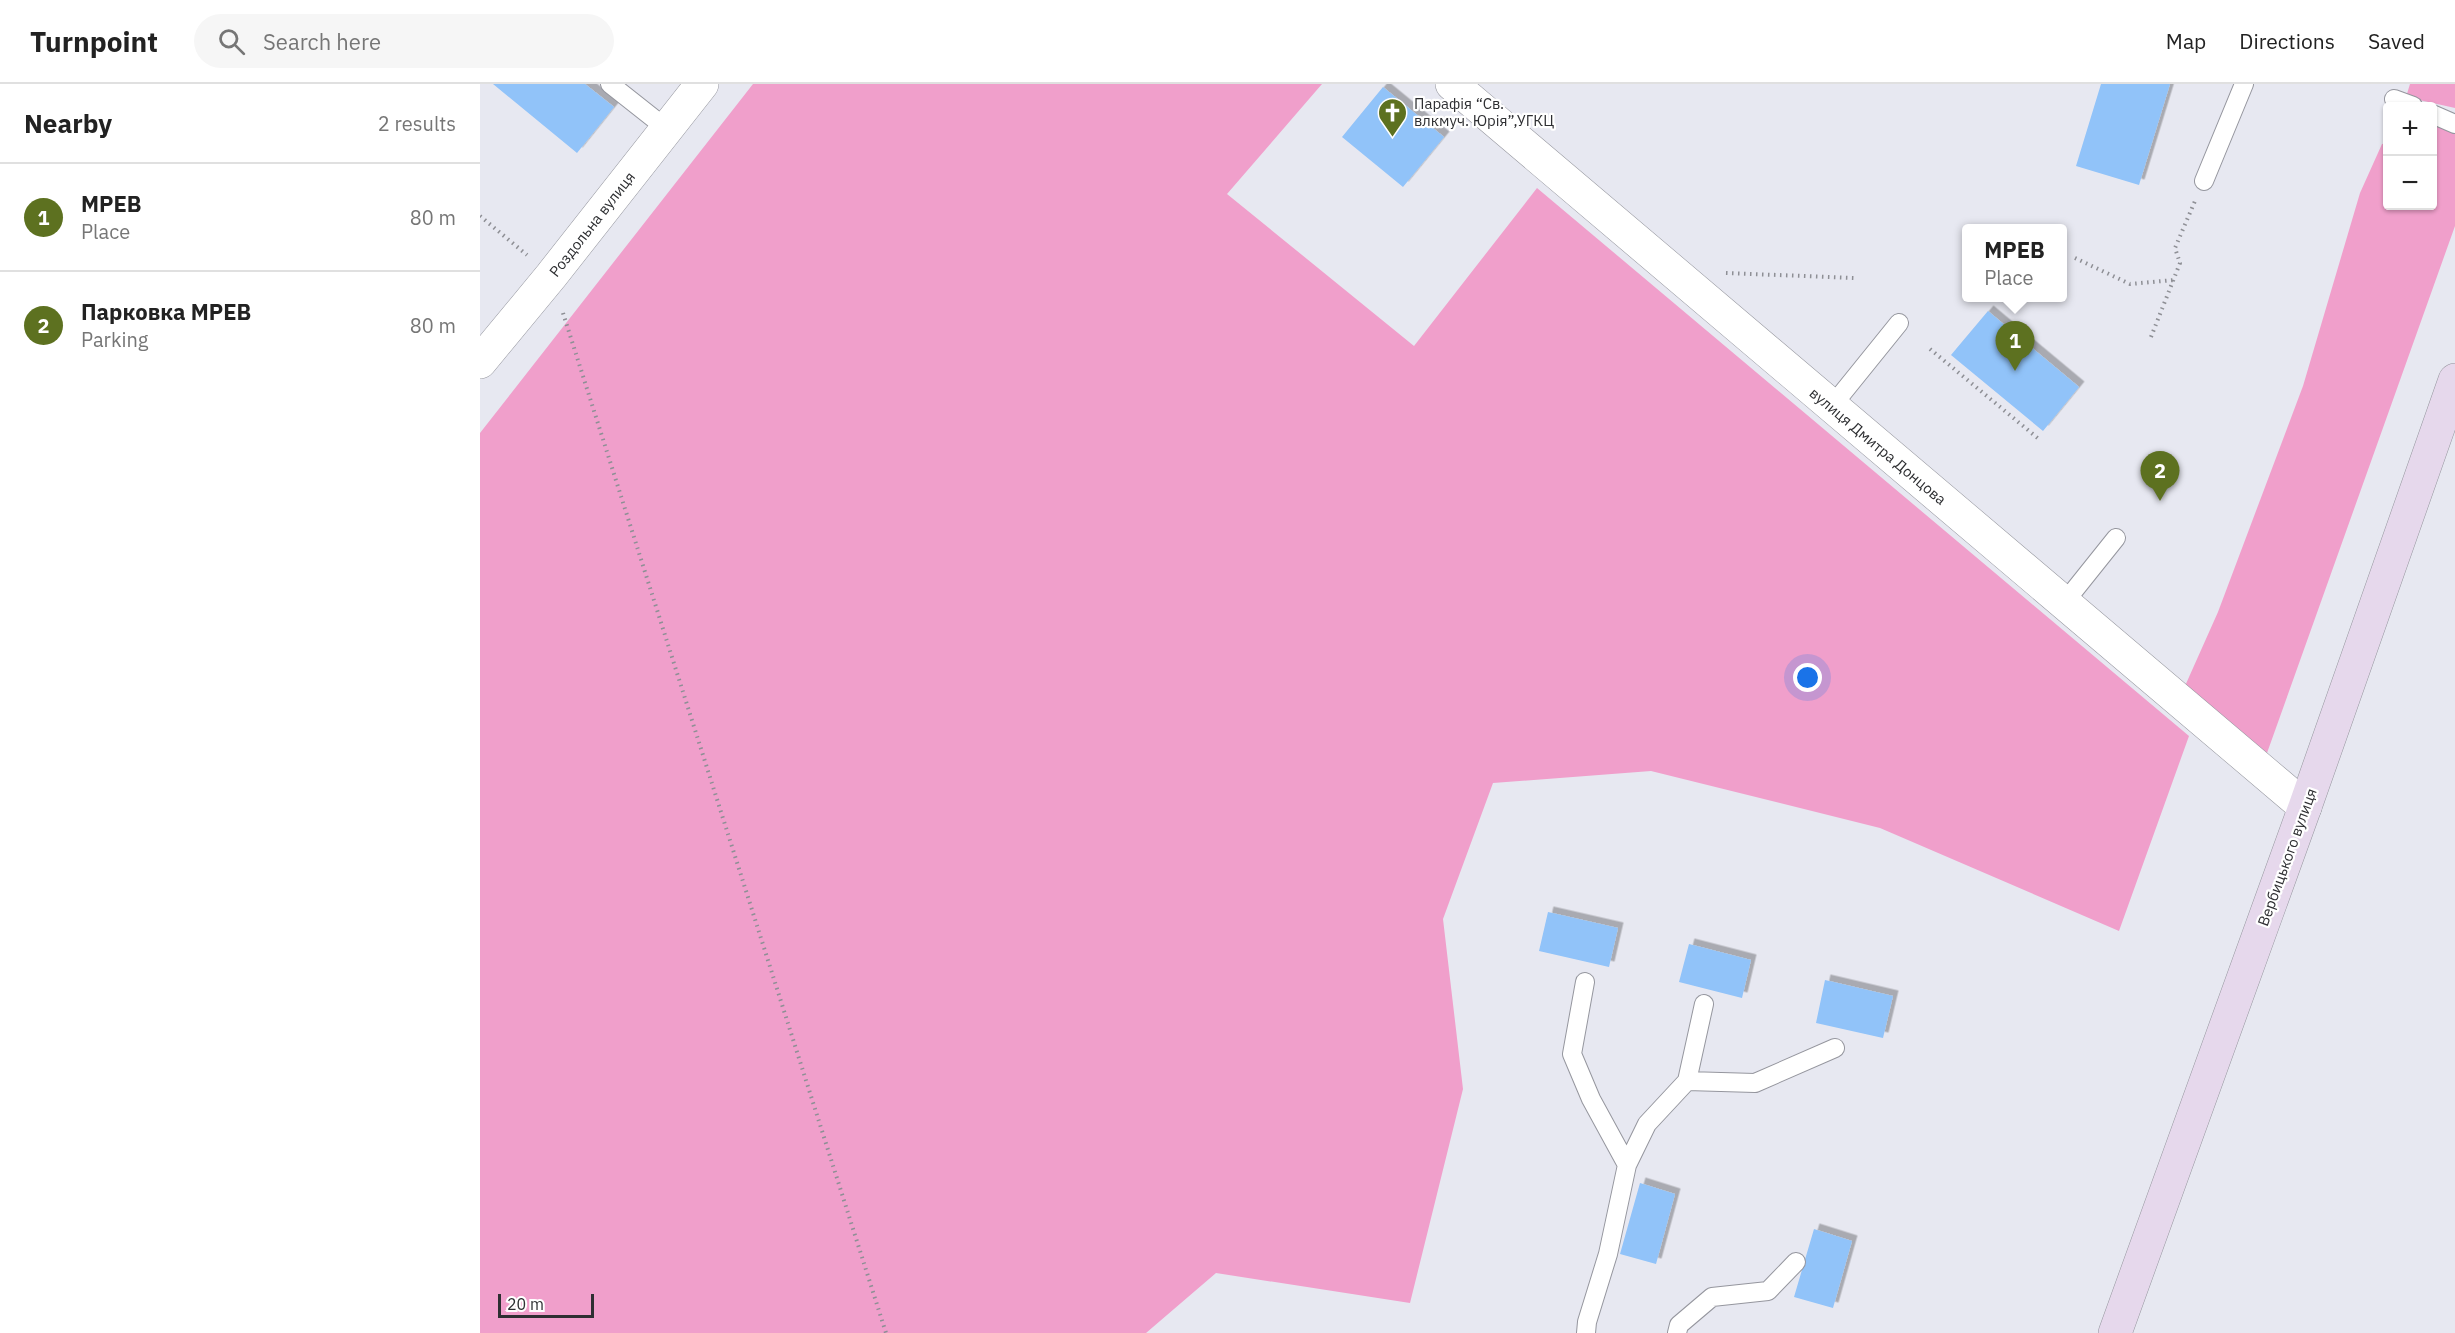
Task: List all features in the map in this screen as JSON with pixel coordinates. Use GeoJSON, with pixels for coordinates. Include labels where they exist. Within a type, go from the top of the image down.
{"type":"FeatureCollection","features":[{"type":"Feature","properties":{"kind":"main road","name":"Вербицького вулиця"},"geometry":{"type":"LineString","coordinates":[[2115,1333],[2305,807],[2455,380]]}},
{"type":"Feature","properties":{"kind":"street","name":"Роздольна вулиця"},"geometry":{"type":"LineString","coordinates":[[480,362],[551,276],[702,84]]}},
{"type":"Feature","properties":{"kind":"street","name":"вулиця Дмитра Донцова"},"geometry":{"type":"LineString","coordinates":[[1452,84],[2305,807]]}},
{"type":"Feature","properties":{"kind":"lane"},"geometry":{"type":"LineString","coordinates":[[610,84],[667,129]]}},
{"type":"Feature","properties":{"kind":"lane"},"geometry":{"type":"LineString","coordinates":[[2204,182],[2244,84]]}},
{"type":"Feature","properties":{"kind":"lane"},"geometry":{"type":"LineString","coordinates":[[2394,99],[2402,102]]}},
{"type":"Feature","properties":{"kind":"lane"},"geometry":{"type":"LineString","coordinates":[[2437,116],[2455,124]]}},
{"type":"Feature","properties":{"kind":"lane"},"geometry":{"type":"LineString","coordinates":[[1832,406],[1899,323]]}},
{"type":"Feature","properties":{"kind":"lane"},"geometry":{"type":"LineString","coordinates":[[2064,603],[2116,538]]}},
{"type":"Feature","properties":{"kind":"lane"},"geometry":{"type":"LineString","coordinates":[[1585,982],[1572,1054],[1591,1099],[1627,1165]]}},
{"type":"Feature","properties":{"kind":"lane"},"geometry":{"type":"LineString","coordinates":[[1586,1333],[1587,1322],[1608,1254],[1627,1165],[1647,1124],[1687,1081],[1704,1004]]}},
{"type":"Feature","properties":{"kind":"lane"},"geometry":{"type":"LineString","coordinates":[[1687,1081],[1755,1083],[1835,1048]]}},
{"type":"Feature","properties":{"kind":"lane"},"geometry":{"type":"LineString","coordinates":[[1677,1333],[1679,1325],[1712,1297],[1768,1291],[1796,1262]]}},
{"type":"Feature","properties":{"kind":"path"},"geometry":{"type":"LineString","coordinates":[[2151,337],[2181,263],[2175,248],[2204,182]]}},
{"type":"Feature","properties":{"kind":"path"},"geometry":{"type":"LineString","coordinates":[[480,216],[551,276],[886,1333]]}},
{"type":"Feature","properties":{"kind":"path"},"geometry":{"type":"LineString","coordinates":[[2075,258],[2130,284],[2174,280]]}},
{"type":"Feature","properties":{"kind":"path"},"geometry":{"type":"LineString","coordinates":[[1672,270],[1855,278]]}},
{"type":"Feature","properties":{"kind":"path"},"geometry":{"type":"LineString","coordinates":[[1930,349],[2040,440]]}},
{"type":"Feature","properties":{"kind":"shaded area"},"geometry":{"type":"Polygon","coordinates":[[[753,84],[1322,84],[1227,194],[1414,346],[1537,188],[2189,736],[2119,931],[1880,828],[1651,771],[1493,783],[1443,919],[1463,1089],[1410,1303],[1216,1273],[1146,1333],[480,1333],[480,433],[753,84]]]}},
{"type":"Feature","properties":{"kind":"shaded area"},"geometry":{"type":"Polygon","coordinates":[[[2410,84],[2455,84],[2455,108],[2437,104],[2437,102],[2406,97],[2410,84]]]}},
{"type":"Feature","properties":{"kind":"shaded area"},"geometry":{"type":"Polygon","coordinates":[[[2437,123],[2455,125],[2455,226],[2267,753],[2185,686],[2218,612],[2303,386],[2360,193],[2382,144],[2383,210],[2437,210],[2437,123]]]}},
{"type":"Feature","properties":{"kind":"building"},"geometry":{"type":"Polygon","coordinates":[[[493,84],[585,84],[614,107],[577,153],[493,84]]]}},
{"type":"Feature","properties":{"kind":"building"},"geometry":{"type":"Polygon","coordinates":[[[2101,84],[2170,84],[2139,185],[2076,166],[2101,84]]]}},
{"type":"Feature","properties":{"kind":"building","name":"Парафія “Св. влкмуч. Юрія”,УГКЦ"},"geometry":{"type":"Polygon","coordinates":[[[1383,87],[1444,137],[1403,187],[1342,137],[1383,87]]]}},
{"type":"Feature","properties":{"kind":"building"},"geometry":{"type":"Polygon","coordinates":[[[1988,311],[2079,387],[2043,431],[1951,355],[1988,311]]]}},
{"type":"Feature","properties":{"kind":"building"},"geometry":{"type":"Polygon","coordinates":[[[1548,912],[1618,928],[1609,967],[1539,951],[1548,912]]]}},
{"type":"Feature","properties":{"kind":"building"},"geometry":{"type":"Polygon","coordinates":[[[1689,944],[1751,960],[1742,998],[1679,982],[1689,944]]]}},
{"type":"Feature","properties":{"kind":"building"},"geometry":{"type":"Polygon","coordinates":[[[1825,980],[1893,996],[1883,1038],[1816,1023],[1825,980]]]}},
{"type":"Feature","properties":{"kind":"building"},"geometry":{"type":"Polygon","coordinates":[[[1640,1183],[1675,1194],[1656,1264],[1620,1254],[1640,1183]]]}},
{"type":"Feature","properties":{"kind":"building"},"geometry":{"type":"Polygon","coordinates":[[[1814,1229],[1852,1241],[1833,1308],[1794,1297],[1814,1229]]]}},
{"type":"Feature","properties":{"kind":"place","name":"Парафія “Св. влкмуч. Юрія”,УГКЦ"},"geometry":{"type":"Point","coordinates":[1393,138]}},
{"type":"Feature","properties":{"kind":"place","name":"МРЕВ"},"geometry":{"type":"Point","coordinates":[2015,371]}},
{"type":"Feature","properties":{"kind":"place","name":"Парковка МРЕВ"},"geometry":{"type":"Point","coordinates":[2160,501]}}]}
